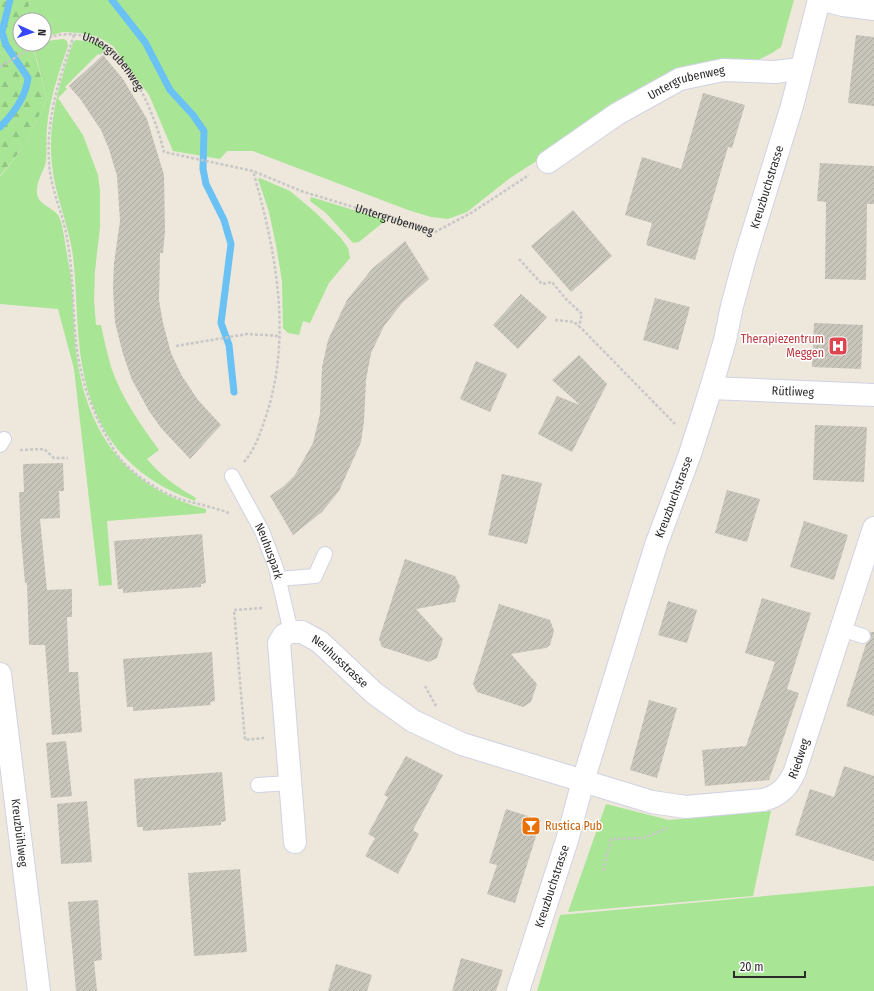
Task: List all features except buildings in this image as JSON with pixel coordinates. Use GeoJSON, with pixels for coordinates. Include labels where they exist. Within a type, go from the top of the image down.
{"type":"FeatureCollection","features":[{"type":"Feature","properties":{"kind":"street","name":"Kreuzbuchstrasse"},"geometry":{"type":"LineString","coordinates":[[518,991],[568,837],[583,782],[656,545],[690,454],[712,388],[745,258],[792,106],[800,69],[819,0]]}},
{"type":"Feature","properties":{"kind":"street"},"geometry":{"type":"LineString","coordinates":[[824,0],[843,5],[874,9]]}},
{"type":"Feature","properties":{"kind":"street","name":"Untergrubenweg"},"geometry":{"type":"LineString","coordinates":[[548,162],[617,114],[680,79],[723,70],[775,72],[800,69]]}},
{"type":"Feature","properties":{"kind":"street","name":"Rütliweg"},"geometry":{"type":"LineString","coordinates":[[712,388],[874,396]]}},
{"type":"Feature","properties":{"kind":"street","name":"Riedweg"},"geometry":{"type":"LineString","coordinates":[[583,782],[598,784],[652,802],[686,807],[763,800],[774,797],[790,783],[795,771],[874,528]]}},
{"type":"Feature","properties":{"kind":"street"},"geometry":{"type":"LineString","coordinates":[[291,632],[284,635],[279,643],[295,842]]}},
{"type":"Feature","properties":{"kind":"street","name":"Neuhusstrasse"},"geometry":{"type":"LineString","coordinates":[[291,632],[302,632],[320,642],[374,693],[412,722],[462,744],[583,782]]}},
{"type":"Feature","properties":{"kind":"street","name":"Kreuzbühlweg"},"geometry":{"type":"LineString","coordinates":[[0,674],[39,991]]}},
{"type":"Feature","properties":{"kind":"lane","name":"Neuhuspark"},"geometry":{"type":"LineString","coordinates":[[232,476],[258,523],[276,568],[291,632]]}},
{"type":"Feature","properties":{"kind":"lane"},"geometry":{"type":"LineString","coordinates":[[278,579],[315,576],[325,554]]}},
{"type":"Feature","properties":{"kind":"lane"},"geometry":{"type":"LineString","coordinates":[[841,629],[863,636]]}},
{"type":"Feature","properties":{"kind":"lane"},"geometry":{"type":"LineString","coordinates":[[258,785],[290,783]]}},
{"type":"Feature","properties":{"kind":"path","name":"Untergrubenweg"},"geometry":{"type":"LineString","coordinates":[[52,38],[74,35],[94,39],[109,48],[130,73],[148,102],[164,152],[253,171],[301,191],[435,232],[471,213],[548,162]]}},
{"type":"Feature","properties":{"kind":"path"},"geometry":{"type":"LineString","coordinates":[[74,35],[59,80],[50,124],[49,163],[58,208],[67,237],[74,282],[77,351],[88,395],[95,414],[114,450],[133,470],[159,490],[175,497],[219,509],[258,523]]}},
{"type":"Feature","properties":{"kind":"path"},"geometry":{"type":"LineString","coordinates":[[0,68],[24,52]]}},
{"type":"Feature","properties":{"kind":"path"},"geometry":{"type":"LineString","coordinates":[[232,476],[248,457],[262,430],[271,402],[278,370],[280,307],[276,268],[266,217],[253,171]]}},
{"type":"Feature","properties":{"kind":"path"},"geometry":{"type":"LineString","coordinates":[[519,259],[542,284],[552,282],[566,299],[582,314],[579,326]]}},
{"type":"Feature","properties":{"kind":"path"},"geometry":{"type":"LineString","coordinates":[[555,320],[574,322],[579,326],[676,425]]}},
{"type":"Feature","properties":{"kind":"path"},"geometry":{"type":"LineString","coordinates":[[176,346],[247,334],[279,336]]}},
{"type":"Feature","properties":{"kind":"path"},"geometry":{"type":"LineString","coordinates":[[18,450],[44,449],[54,458],[68,458]]}},
{"type":"Feature","properties":{"kind":"path"},"geometry":{"type":"LineString","coordinates":[[262,608],[234,610],[245,740],[266,738]]}},
{"type":"Feature","properties":{"kind":"path"},"geometry":{"type":"LineString","coordinates":[[425,686],[434,702],[437,713]]}},
{"type":"Feature","properties":{"kind":"path"},"geometry":{"type":"LineString","coordinates":[[603,871],[611,839],[644,838],[672,827]]}},
{"type":"Feature","properties":{"kind":"green space"},"geometry":{"type":"Polygon","coordinates":[[[0,0],[31,0],[26,12],[12,12],[12,52],[34,52],[47,99],[25,145],[0,176],[0,0]]]}},
{"type":"Feature","properties":{"kind":"green space"},"geometry":{"type":"Polygon","coordinates":[[[31,0],[794,0],[781,47],[772,53],[748,65],[639,95],[510,178],[467,212],[448,219],[431,217],[408,210],[253,151],[227,151],[220,159],[173,151],[149,95],[113,46],[98,37],[81,33],[63,32],[52,35],[52,12],[26,12],[31,0]]]}},
{"type":"Feature","properties":{"kind":"green space"},"geometry":{"type":"Polygon","coordinates":[[[64,39],[67,41],[68,46],[50,107],[47,128],[46,161],[38,184],[37,192],[41,202],[54,211],[61,221],[71,278],[77,359],[83,387],[91,413],[117,456],[135,473],[155,488],[179,500],[206,509],[206,513],[107,521],[112,585],[99,586],[74,369],[58,309],[0,304],[0,177],[25,145],[47,99],[35,52],[52,52],[52,40],[64,39]]]}},
{"type":"Feature","properties":{"kind":"green space"},"geometry":{"type":"Polygon","coordinates":[[[76,40],[95,42],[106,48],[65,87],[67,89],[58,98],[83,135],[98,175],[100,191],[100,227],[95,271],[94,300],[96,325],[101,325],[111,367],[120,389],[138,420],[159,450],[147,459],[170,481],[196,498],[195,501],[172,491],[151,479],[133,466],[118,450],[106,432],[95,412],[88,390],[80,351],[73,256],[54,177],[51,149],[53,118],[59,87],[73,42],[76,40]]]}},
{"type":"Feature","properties":{"kind":"green space"},"geometry":{"type":"Polygon","coordinates":[[[260,178],[290,191],[315,212],[341,238],[348,248],[350,258],[329,283],[310,323],[303,321],[299,335],[288,333],[283,328],[282,281],[269,212],[258,179],[260,178]]]}},
{"type":"Feature","properties":{"kind":"green space"},"geometry":{"type":"Polygon","coordinates":[[[311,197],[386,220],[359,242],[353,243],[326,213],[310,201],[311,197]]]}},
{"type":"Feature","properties":{"kind":"green space"},"geometry":{"type":"Polygon","coordinates":[[[606,804],[669,820],[771,811],[753,896],[568,912],[606,804]]]}},
{"type":"Feature","properties":{"kind":"green space"},"geometry":{"type":"Polygon","coordinates":[[[874,886],[874,991],[537,991],[560,915],[874,886]]]}},
{"type":"Feature","properties":{"kind":"waterway"},"geometry":{"type":"LineString","coordinates":[[0,127],[10,117],[18,105],[25,92],[28,78],[6,45],[2,32],[10,0]]}},
{"type":"Feature","properties":{"kind":"waterway"},"geometry":{"type":"LineString","coordinates":[[112,0],[145,42],[170,90],[193,115],[204,131],[203,169],[206,184],[224,220],[231,244],[221,323],[229,345],[234,392]]}},
{"type":"Feature","properties":{"kind":"place","name":"Therapiezentrum Meggen"},"geometry":{"type":"Point","coordinates":[838,346]}},
{"type":"Feature","properties":{"kind":"place","name":"Rustica Pub"},"geometry":{"type":"Point","coordinates":[531,826]}}]}
